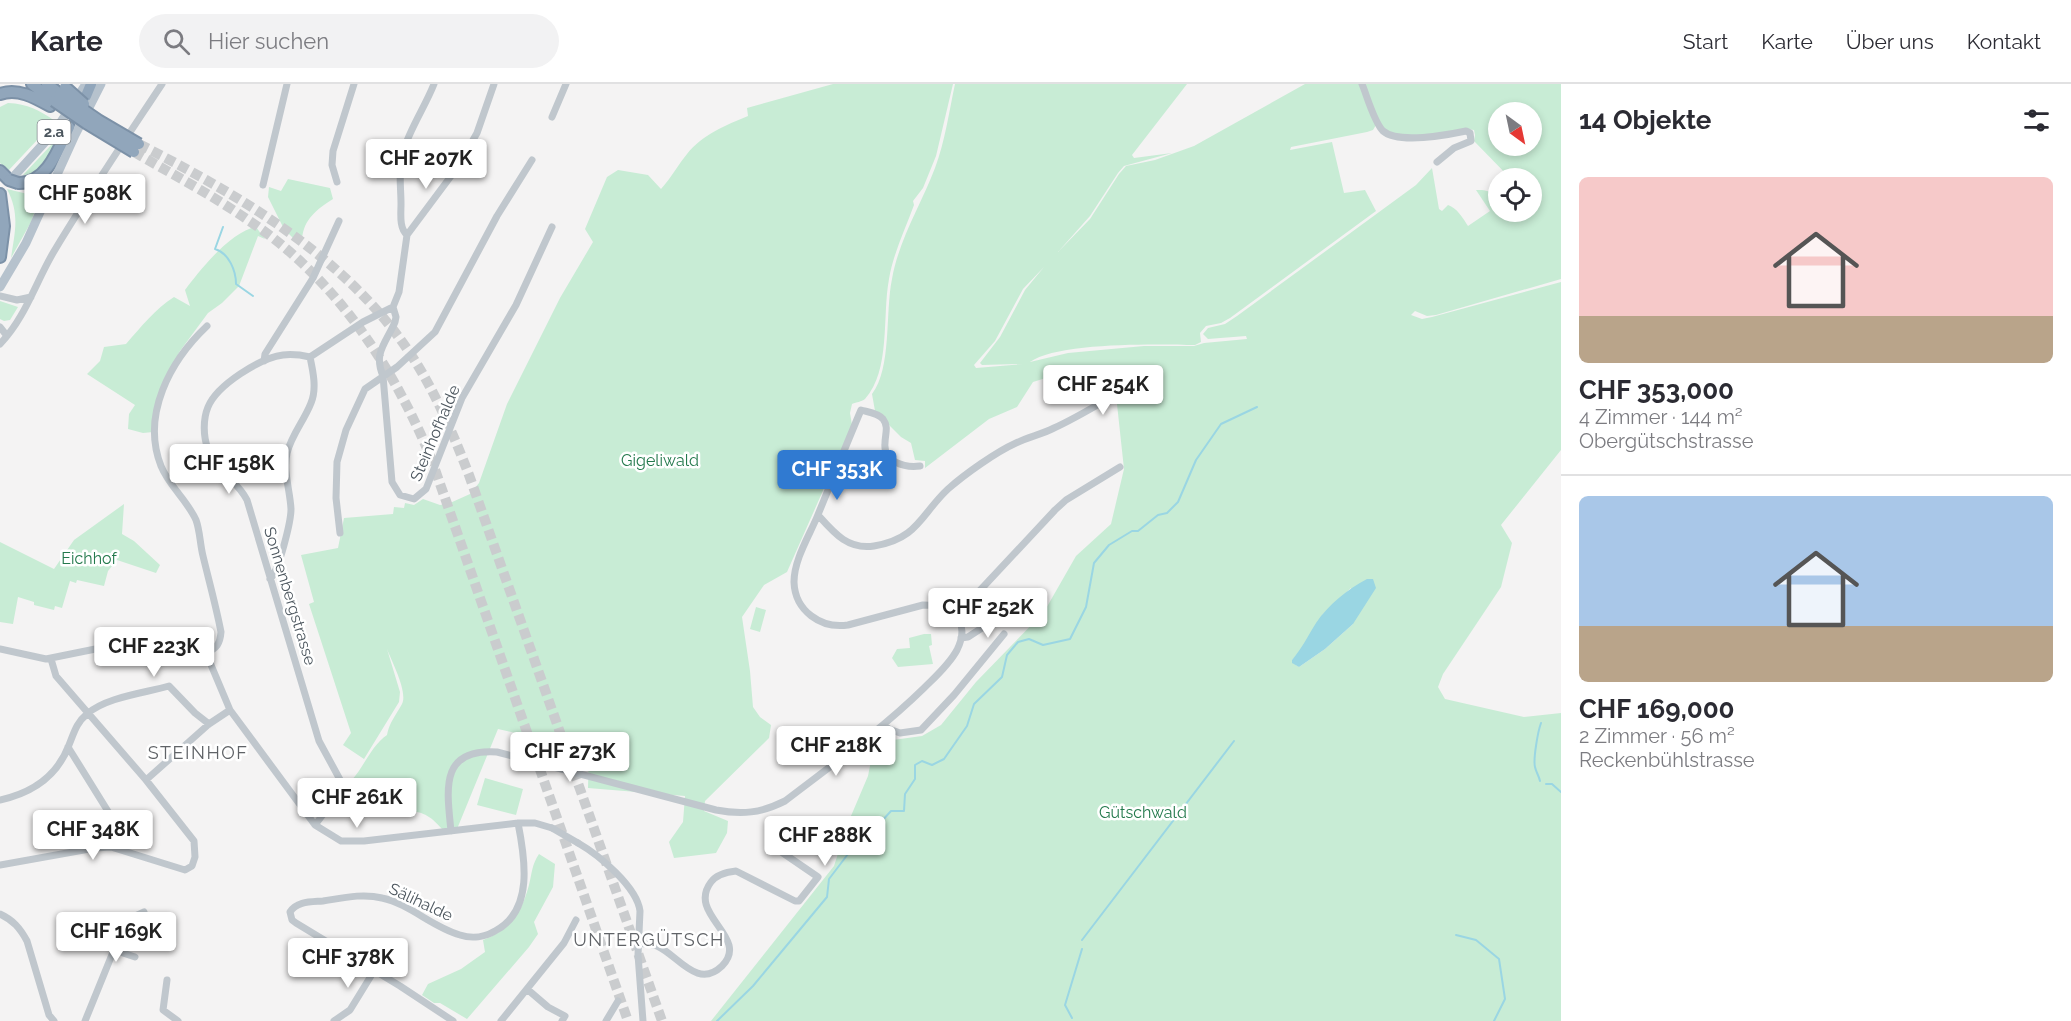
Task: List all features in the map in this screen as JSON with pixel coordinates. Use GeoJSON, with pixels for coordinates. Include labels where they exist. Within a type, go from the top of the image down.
{"type":"FeatureCollection","features":[{"type":"Feature","properties":{"kind":"highway"},"geometry":{"type":"LineString","coordinates":[[32,84],[58,94],[80,100],[98,120],[137,148],[86,123],[58,94],[47,84]]}},
{"type":"Feature","properties":{"kind":"highway"},"geometry":{"type":"LineString","coordinates":[[86,96],[91,84]]}},
{"type":"Feature","properties":{"kind":"highway"},"geometry":{"type":"LineString","coordinates":[[0,94],[10,91],[58,94]]}},
{"type":"Feature","properties":{"kind":"highway"},"geometry":{"type":"LineString","coordinates":[[7,177],[34,180],[44,172],[69,127]]}},
{"type":"Feature","properties":{"kind":"highway"},"geometry":{"type":"LineString","coordinates":[[0,257],[4,226],[1,199]]}},
{"type":"Feature","properties":{"kind":"main road","name":"2.a"},"geometry":{"type":"LineString","coordinates":[[7,177],[55,131],[86,84]]}},
{"type":"Feature","properties":{"kind":"main road","name":"2.a"},"geometry":{"type":"LineString","coordinates":[[0,287],[26,243],[101,84]]}},
{"type":"Feature","properties":{"kind":"street"},"geometry":{"type":"LineString","coordinates":[[0,344],[4,335],[24,312],[38,280],[112,159],[162,84]]}},
{"type":"Feature","properties":{"kind":"street"},"geometry":{"type":"LineString","coordinates":[[263,185],[287,84]]}},
{"type":"Feature","properties":{"kind":"street"},"geometry":{"type":"LineString","coordinates":[[337,182],[332,165],[333,151],[354,84]]}},
{"type":"Feature","properties":{"kind":"street"},"geometry":{"type":"LineString","coordinates":[[407,235],[401,222],[402,154],[409,133],[425,106],[434,84]]}},
{"type":"Feature","properties":{"kind":"street"},"geometry":{"type":"LineString","coordinates":[[383,376],[378,357],[395,322],[393,307],[399,292],[407,235],[457,168],[477,133],[494,84]]}},
{"type":"Feature","properties":{"kind":"street"},"geometry":{"type":"LineString","coordinates":[[552,117],[566,84]]}},
{"type":"Feature","properties":{"kind":"street"},"geometry":{"type":"LineString","coordinates":[[1362,84],[1378,125],[1390,135],[1406,137],[1470,132],[1471,141],[1454,148],[1437,162]]}},
{"type":"Feature","properties":{"kind":"street"},"geometry":{"type":"LineString","coordinates":[[340,533],[336,498],[337,462],[346,430],[365,389],[397,367],[435,332],[497,216],[532,160]]}},
{"type":"Feature","properties":{"kind":"street"},"geometry":{"type":"LineString","coordinates":[[264,361],[265,354],[313,278],[339,221]]}},
{"type":"Feature","properties":{"kind":"street","name":"Steinhofhalde"},"geometry":{"type":"LineString","coordinates":[[383,376],[392,482],[400,495],[414,499],[426,489],[462,398],[516,305],[552,227]]}},
{"type":"Feature","properties":{"kind":"street"},"geometry":{"type":"LineString","coordinates":[[0,296],[17,300],[31,297]]}},
{"type":"Feature","properties":{"kind":"street"},"geometry":{"type":"LineString","coordinates":[[270,579],[277,568],[291,510],[286,470],[287,455],[293,435],[312,401],[314,380],[310,357],[363,322],[393,307]]}},
{"type":"Feature","properties":{"kind":"street"},"geometry":{"type":"LineString","coordinates":[[206,653],[216,649],[220,642],[221,632],[197,523],[161,467],[155,446],[153,424],[161,396],[179,357],[207,326]]}},
{"type":"Feature","properties":{"kind":"street"},"geometry":{"type":"LineString","coordinates":[[0,327],[4,335]]}},
{"type":"Feature","properties":{"kind":"street","name":"Sonnenbergstrasse"},"geometry":{"type":"LineString","coordinates":[[310,357],[296,354],[281,355],[264,361],[226,384],[208,406],[204,431],[208,449],[215,462],[239,487],[247,500],[319,741],[344,787],[336,798]]}},
{"type":"Feature","properties":{"kind":"street"},"geometry":{"type":"LineString","coordinates":[[818,515],[850,545],[875,546],[892,541],[905,535],[923,520],[950,488],[1005,448],[1052,429],[1118,393]]}},
{"type":"Feature","properties":{"kind":"street"},"geometry":{"type":"LineString","coordinates":[[451,831],[447,793],[449,777],[465,757],[474,753],[497,752],[732,813],[749,814],[763,811],[785,801],[884,725],[933,679],[954,655],[961,638],[962,626],[957,615],[948,608],[923,605],[838,626],[828,625],[812,617],[800,602],[794,581],[804,545],[861,410],[875,414],[883,420],[886,430],[885,447],[890,458],[907,466],[920,466]]}},
{"type":"Feature","properties":{"kind":"street"},"geometry":{"type":"LineString","coordinates":[[957,615],[1066,500],[1120,467]]}},
{"type":"Feature","properties":{"kind":"street"},"geometry":{"type":"LineString","coordinates":[[961,638],[968,637],[1005,614]]}},
{"type":"Feature","properties":{"kind":"street"},"geometry":{"type":"LineString","coordinates":[[884,725],[900,733],[921,730],[954,695],[1004,634]]}},
{"type":"Feature","properties":{"kind":"street"},"geometry":{"type":"LineString","coordinates":[[0,649],[51,659],[125,643],[173,637],[194,642],[206,653],[230,710],[315,825],[332,837],[351,842],[535,823],[552,828],[578,843],[602,859],[636,897],[640,911],[639,984],[643,1021]]}},
{"type":"Feature","properties":{"kind":"street"},"geometry":{"type":"LineString","coordinates":[[0,865],[111,847],[185,870],[192,866],[195,857],[194,841],[146,780],[56,676],[51,659]]}},
{"type":"Feature","properties":{"kind":"street"},"geometry":{"type":"LineString","coordinates":[[0,800],[22,794],[42,784],[62,759],[78,723],[87,713],[104,703],[170,686],[195,713],[209,724]]}},
{"type":"Feature","properties":{"kind":"street"},"geometry":{"type":"LineString","coordinates":[[146,780],[209,724],[230,710]]}},
{"type":"Feature","properties":{"kind":"street"},"geometry":{"type":"LineString","coordinates":[[68,747],[114,821],[116,829],[111,847]]}},
{"type":"Feature","properties":{"kind":"street"},"geometry":{"type":"LineString","coordinates":[[315,825],[336,798],[365,811]]}},
{"type":"Feature","properties":{"kind":"street","name":"Sälihalde"},"geometry":{"type":"LineString","coordinates":[[374,971],[296,923],[292,920],[290,912],[297,905],[306,902],[371,896],[394,901],[464,936],[483,936],[498,930],[507,923],[518,907],[524,883],[518,823]]}},
{"type":"Feature","properties":{"kind":"street"},"geometry":{"type":"LineString","coordinates":[[639,943],[659,947],[695,973],[708,973],[719,968],[727,957],[728,943],[725,934],[708,912],[705,904],[706,891],[718,876],[736,872],[799,901],[818,877],[780,851]]}},
{"type":"Feature","properties":{"kind":"street"},"geometry":{"type":"LineString","coordinates":[[85,1021],[122,930],[131,918],[144,912]]}},
{"type":"Feature","properties":{"kind":"street"},"geometry":{"type":"LineString","coordinates":[[0,914],[14,922],[22,932],[48,1015],[54,1021]]}},
{"type":"Feature","properties":{"kind":"street"},"geometry":{"type":"LineString","coordinates":[[501,1021],[564,943],[576,920]]}},
{"type":"Feature","properties":{"kind":"street"},"geometry":{"type":"LineString","coordinates":[[117,944],[123,953],[135,957]]}},
{"type":"Feature","properties":{"kind":"street"},"geometry":{"type":"LineString","coordinates":[[334,1021],[350,1010],[374,971],[453,1021]]}},
{"type":"Feature","properties":{"kind":"street"},"geometry":{"type":"LineString","coordinates":[[167,980],[163,1010],[178,1021]]}},
{"type":"Feature","properties":{"kind":"street"},"geometry":{"type":"LineString","coordinates":[[527,989],[548,1007],[565,1016],[562,1021]]}},
{"type":"Feature","properties":{"kind":"street"},"geometry":{"type":"LineString","coordinates":[[606,1021],[618,1001]]}},
{"type":"Feature","properties":{"kind":"green space","name":"Gigeliwald"},"geometry":{"type":"Polygon","coordinates":[[[833,84],[953,84],[936,156],[923,188],[913,201],[914,205],[891,270],[879,373],[865,399],[852,404],[850,413],[852,425],[787,572],[764,585],[742,617],[753,707],[760,717],[771,725],[769,738],[705,801],[704,811],[728,821],[727,833],[716,853],[674,858],[669,842],[683,822],[685,796],[588,788],[589,750],[498,729],[457,829],[442,829],[431,818],[420,813],[392,812],[387,784],[351,781],[376,745],[387,735],[402,704],[403,692],[399,677],[387,649],[400,692],[399,702],[364,759],[343,745],[351,733],[309,604],[314,602],[301,555],[338,548],[344,518],[393,514],[394,507],[404,508],[405,503],[414,505],[423,499],[440,505],[450,503],[470,494],[479,483],[507,404],[560,298],[593,242],[585,229],[607,177],[618,170],[648,175],[661,189],[693,147],[715,131],[748,116],[747,108],[833,84]]]}},
{"type":"Feature","properties":{"kind":"green space","name":"Gütschwald"},"geometry":{"type":"Polygon","coordinates":[[[955,84],[1187,84],[1132,155],[1134,158],[1172,153],[1124,166],[1090,216],[1058,252],[1090,219],[1126,166],[1155,160],[1194,146],[1305,84],[1360,84],[1376,125],[1373,130],[1367,132],[1291,147],[1290,150],[1332,142],[1344,193],[1365,190],[1376,211],[1230,318],[1221,323],[1206,326],[1200,333],[1201,342],[1195,345],[1134,345],[1084,348],[1043,355],[1030,362],[1068,353],[1144,346],[1194,346],[1247,339],[1246,336],[1208,339],[1203,334],[1208,328],[1225,324],[1237,316],[1416,185],[1432,168],[1439,209],[1442,211],[1448,205],[1451,206],[1468,226],[1488,212],[1488,222],[1542,222],[1542,168],[1500,168],[1489,156],[1542,156],[1542,102],[1488,102],[1488,155],[1474,141],[1474,130],[1467,129],[1423,136],[1398,135],[1389,132],[1376,118],[1363,84],[1561,84],[1561,279],[1436,315],[1427,316],[1415,311],[1411,315],[1422,319],[1432,317],[1561,282],[1561,450],[1501,525],[1512,543],[1501,587],[1443,674],[1438,687],[1445,699],[1524,717],[1561,713],[1561,1021],[711,1021],[834,866],[848,823],[868,776],[872,756],[893,740],[922,736],[941,725],[976,682],[1044,612],[1076,556],[1111,524],[1124,469],[1113,367],[1068,371],[1033,382],[1017,407],[989,419],[925,468],[925,461],[915,460],[911,443],[901,437],[875,411],[872,394],[883,370],[890,292],[895,264],[929,182],[944,137],[955,84]],[[1044,267],[1023,289],[995,341],[974,365],[976,368],[1023,364],[982,365],[980,363],[1000,337],[1025,290],[1044,267]],[[1351,588],[1323,614],[1302,649],[1292,660],[1293,663],[1299,667],[1325,649],[1353,624],[1351,588]]]}},
{"type":"Feature","properties":{"kind":"green space"},"geometry":{"type":"Polygon","coordinates":[[[8,103],[33,108],[55,121],[8,171],[0,163],[0,107],[8,103]]]}},
{"type":"Feature","properties":{"kind":"green space"},"geometry":{"type":"Polygon","coordinates":[[[53,143],[54,147],[42,166],[34,173],[23,175],[53,143]]]}},
{"type":"Feature","properties":{"kind":"green space"},"geometry":{"type":"Polygon","coordinates":[[[288,179],[330,188],[333,199],[308,220],[302,239],[293,238],[284,229],[268,197],[269,187],[281,191],[288,179]]]}},
{"type":"Feature","properties":{"kind":"green space"},"geometry":{"type":"Polygon","coordinates":[[[7,189],[40,197],[31,222],[11,258],[15,215],[7,189]]]}},
{"type":"Feature","properties":{"kind":"green space","name":"Gütschwald"},"geometry":{"type":"Polygon","coordinates":[[[1476,190],[1488,192],[1488,208],[1476,190]]]}},
{"type":"Feature","properties":{"kind":"green space"},"geometry":{"type":"Polygon","coordinates":[[[256,227],[265,239],[258,236],[239,286],[208,313],[180,351],[169,372],[153,432],[143,433],[128,429],[129,414],[135,405],[87,374],[100,361],[104,347],[126,344],[154,313],[174,297],[190,306],[185,290],[198,273],[236,236],[256,227]]]}},
{"type":"Feature","properties":{"kind":"green space"},"geometry":{"type":"Polygon","coordinates":[[[0,301],[18,307],[10,320],[0,319],[0,301]]]}},
{"type":"Feature","properties":{"kind":"green space","name":"Eichhof"},"geometry":{"type":"Polygon","coordinates":[[[124,504],[122,534],[134,541],[160,565],[156,573],[117,560],[108,571],[104,586],[77,580],[76,583],[70,581],[62,608],[55,606],[54,610],[34,605],[34,602],[18,597],[13,624],[0,622],[0,542],[54,569],[74,540],[124,504]]]}},
{"type":"Feature","properties":{"kind":"green space"},"geometry":{"type":"Polygon","coordinates":[[[756,607],[766,610],[760,632],[750,629],[756,607]]]}},
{"type":"Feature","properties":{"kind":"green space"},"geometry":{"type":"Polygon","coordinates":[[[931,634],[932,645],[929,646],[933,664],[898,667],[892,658],[897,649],[910,648],[909,638],[931,634]]]}},
{"type":"Feature","properties":{"kind":"green space"},"geometry":{"type":"Polygon","coordinates":[[[485,778],[523,789],[516,815],[477,805],[485,778]]]}},
{"type":"Feature","properties":{"kind":"green space"},"geometry":{"type":"Polygon","coordinates":[[[539,854],[555,864],[553,887],[534,922],[538,934],[529,947],[467,1019],[422,995],[428,984],[461,969],[485,952],[483,940],[501,931],[514,919],[522,904],[539,854]]]}},
{"type":"Feature","properties":{"kind":"water"},"geometry":{"type":"Polygon","coordinates":[[[1367,579],[1373,579],[1376,588],[1353,624],[1325,649],[1299,667],[1292,663],[1326,610],[1367,579]]]}},
{"type":"Feature","properties":{"kind":"waterway"},"geometry":{"type":"LineString","coordinates":[[223,227],[215,249],[228,258],[235,274],[236,284],[253,296]]}},
{"type":"Feature","properties":{"kind":"waterway"},"geometry":{"type":"LineString","coordinates":[[717,1021],[753,986],[827,897],[829,879],[848,854],[860,845],[891,811],[904,811],[905,794],[915,779],[915,765],[922,761],[932,765],[944,759],[967,726],[974,704],[1002,677],[1007,655],[1018,642],[1029,639],[1043,645],[1070,639],[1086,607],[1094,563],[1109,545],[1132,531],[1138,531],[1158,515],[1167,513],[1178,502],[1196,460],[1221,424],[1257,407]]}},
{"type":"Feature","properties":{"kind":"waterway"},"geometry":{"type":"LineString","coordinates":[[1540,781],[1535,763],[1541,723]]}},
{"type":"Feature","properties":{"kind":"waterway"},"geometry":{"type":"LineString","coordinates":[[1082,940],[1234,741]]}},
{"type":"Feature","properties":{"kind":"waterway"},"geometry":{"type":"LineString","coordinates":[[1546,784],[1552,784],[1561,792]]}},
{"type":"Feature","properties":{"kind":"waterway"},"geometry":{"type":"LineString","coordinates":[[1456,935],[1476,940],[1499,959],[1505,999],[1494,1021]]}},
{"type":"Feature","properties":{"kind":"waterway"},"geometry":{"type":"LineString","coordinates":[[1072,1018],[1065,1005],[1082,949]]}},
{"type":"Feature","properties":{"kind":"tunnel"},"geometry":{"type":"LineString","coordinates":[[139,144],[221,188],[261,213],[335,269],[369,301],[398,337],[424,376],[437,400],[469,475],[662,1021]]}},
{"type":"Feature","properties":{"kind":"tunnel"},"geometry":{"type":"LineString","coordinates":[[134,152],[248,220],[307,268],[357,325],[379,356],[398,389],[431,458],[628,1021]]}},
{"type":"Feature","properties":{"kind":"district","name":"STEINHOF"},"geometry":{"type":"Point","coordinates":[198,752]}},
{"type":"Feature","properties":{"kind":"district","name":"UNTERGÜTSCH"},"geometry":{"type":"Point","coordinates":[649,939]}}]}
